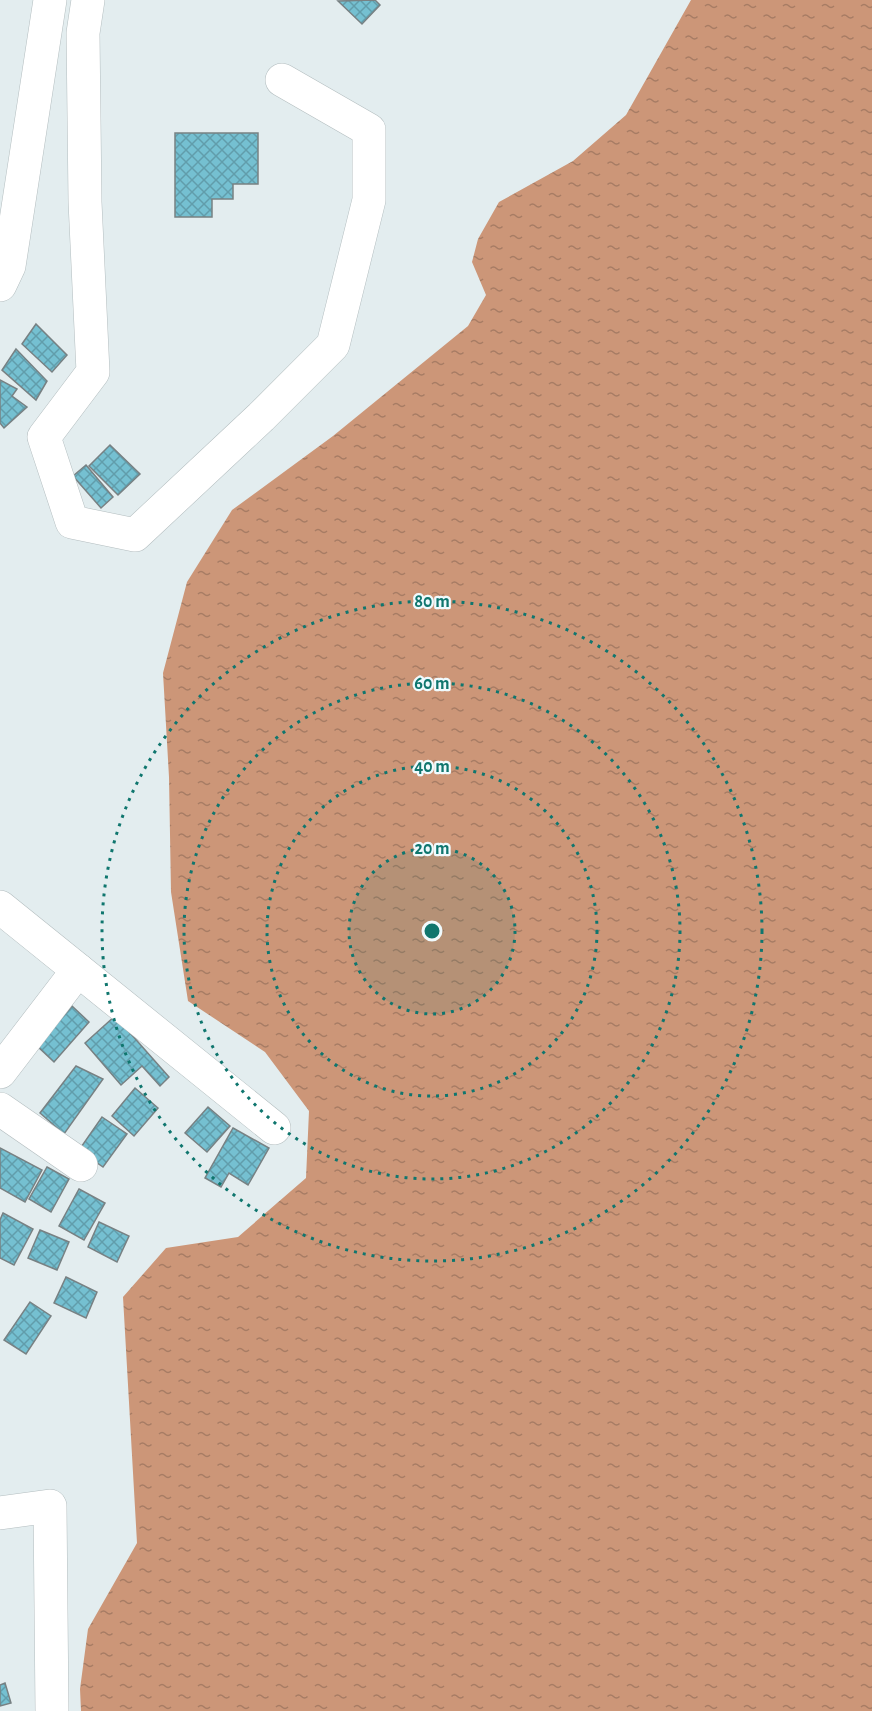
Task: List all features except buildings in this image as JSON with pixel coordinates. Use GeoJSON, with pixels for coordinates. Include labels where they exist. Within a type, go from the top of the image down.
{"type":"FeatureCollection","features":[{"type":"Feature","properties":{"kind":"street"},"geometry":{"type":"LineString","coordinates":[[0,285],[9,266],[50,0]]}},
{"type":"Feature","properties":{"kind":"street"},"geometry":{"type":"LineString","coordinates":[[88,0],[83,33],[85,202],[93,372],[44,437],[72,522],[135,535],[261,417],[333,345],[369,200],[369,130],[282,80]]}},
{"type":"Feature","properties":{"kind":"street"},"geometry":{"type":"LineString","coordinates":[[0,907],[274,1128]]}},
{"type":"Feature","properties":{"kind":"street"},"geometry":{"type":"LineString","coordinates":[[0,1072],[78,970]]}},
{"type":"Feature","properties":{"kind":"street"},"geometry":{"type":"LineString","coordinates":[[0,1109],[81,1165]]}},
{"type":"Feature","properties":{"kind":"street"},"geometry":{"type":"LineString","coordinates":[[0,1513],[50,1506],[52,1711]]}},
{"type":"Feature","properties":{"kind":"water"},"geometry":{"type":"Polygon","coordinates":[[[691,0],[872,0],[872,1711],[81,1711],[80,1689],[88,1629],[137,1543],[123,1297],[166,1248],[238,1237],[306,1178],[309,1111],[265,1052],[188,1001],[171,892],[169,777],[163,673],[187,582],[232,510],[333,436],[468,326],[486,295],[472,262],[478,239],[499,202],[573,161],[626,115],[691,0]]]}}]}
